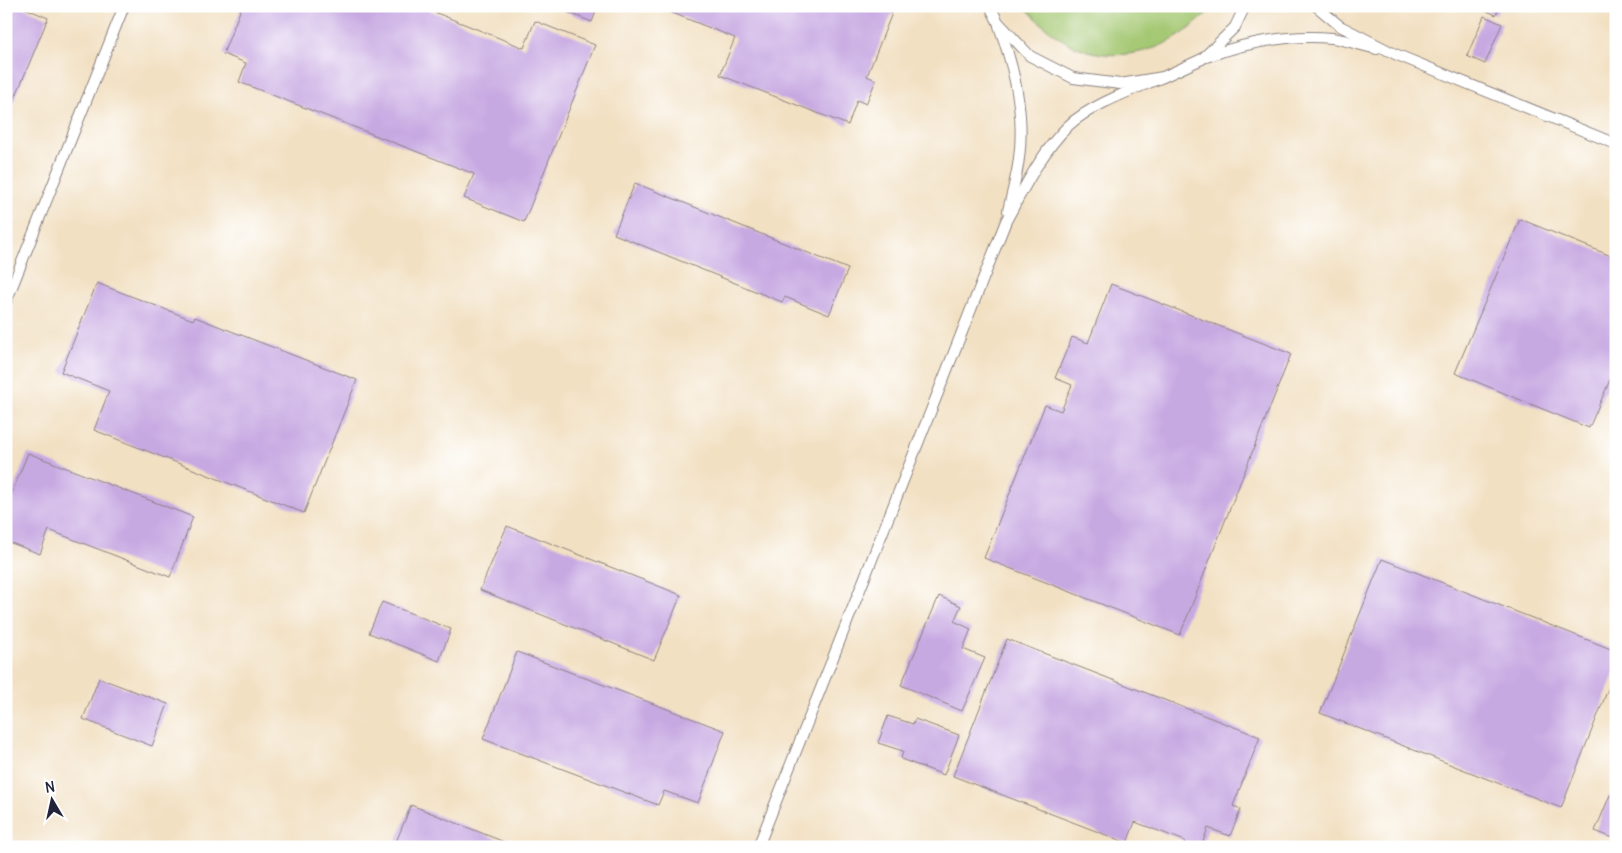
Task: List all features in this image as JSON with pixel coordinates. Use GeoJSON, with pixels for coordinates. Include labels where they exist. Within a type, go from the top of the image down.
{"type":"FeatureCollection","features":[{"type":"Feature","properties":{"kind":"lane"},"geometry":{"type":"LineString","coordinates":[[6,302],[124,6]]}},
{"type":"Feature","properties":{"kind":"lane"},"geometry":{"type":"LineString","coordinates":[[990,6],[998,22],[1011,60],[1019,109],[1019,157],[1006,221]]}},
{"type":"Feature","properties":{"kind":"lane"},"geometry":{"type":"LineString","coordinates":[[1202,58],[1235,27],[1245,6]]}},
{"type":"Feature","properties":{"kind":"lane"},"geometry":{"type":"LineString","coordinates":[[1316,6],[1340,26],[1395,54],[1616,144]]}},
{"type":"Feature","properties":{"kind":"lane"},"geometry":{"type":"LineString","coordinates":[[998,22],[1030,56],[1073,78],[1120,84],[1164,77]]}},
{"type":"Feature","properties":{"kind":"lane"},"geometry":{"type":"LineString","coordinates":[[758,847],[1006,221],[1037,164],[1069,125],[1106,102],[1202,58],[1238,45],[1285,39],[1332,38],[1395,54]]}},
{"type":"Feature","properties":{"kind":"green space"},"geometry":{"type":"Polygon","coordinates":[[[1024,6],[1212,6],[1203,17],[1184,32],[1157,47],[1128,54],[1112,55],[1073,46],[1043,25],[1024,6]]]}},
{"type":"Feature","properties":{"kind":"building"},"geometry":{"type":"Polygon","coordinates":[[[8,6],[20,6],[48,18],[6,120],[8,6]]]}},
{"type":"Feature","properties":{"kind":"building"},"geometry":{"type":"Polygon","coordinates":[[[242,6],[419,6],[524,48],[535,21],[595,45],[524,222],[464,198],[474,174],[239,82],[246,63],[223,54],[242,6]]]}},
{"type":"Feature","properties":{"kind":"building"},"geometry":{"type":"Polygon","coordinates":[[[552,6],[598,6],[592,22],[552,6]]]}},
{"type":"Feature","properties":{"kind":"building"},"geometry":{"type":"Polygon","coordinates":[[[655,6],[880,6],[892,13],[867,76],[876,80],[866,104],[857,100],[848,125],[720,75],[735,38],[655,6]]]}},
{"type":"Feature","properties":{"kind":"building"},"geometry":{"type":"Polygon","coordinates":[[[1476,6],[1500,6],[1496,15],[1476,6]]]}},
{"type":"Feature","properties":{"kind":"building"},"geometry":{"type":"Polygon","coordinates":[[[1484,16],[1502,24],[1485,64],[1467,56],[1484,16]]]}},
{"type":"Feature","properties":{"kind":"building"},"geometry":{"type":"Polygon","coordinates":[[[635,183],[848,269],[829,315],[785,297],[782,302],[614,234],[635,183]]]}},
{"type":"Feature","properties":{"kind":"building"},"geometry":{"type":"Polygon","coordinates":[[[1520,219],[1616,258],[1616,366],[1589,428],[1455,373],[1520,219]]]}},
{"type":"Feature","properties":{"kind":"building"},"geometry":{"type":"Polygon","coordinates":[[[97,283],[193,320],[195,317],[357,380],[304,513],[94,430],[109,391],[61,372],[97,283]]]}},
{"type":"Feature","properties":{"kind":"building"},"geometry":{"type":"Polygon","coordinates":[[[1111,284],[1291,354],[1180,635],[984,558],[1045,405],[1061,411],[1072,385],[1055,378],[1072,337],[1088,343],[1111,284]]]}},
{"type":"Feature","properties":{"kind":"building"},"geometry":{"type":"Polygon","coordinates":[[[28,453],[193,517],[170,577],[49,530],[40,554],[6,541],[6,507],[28,453]]]}},
{"type":"Feature","properties":{"kind":"building"},"geometry":{"type":"Polygon","coordinates":[[[507,526],[681,595],[654,660],[480,590],[507,526]]]}},
{"type":"Feature","properties":{"kind":"building"},"geometry":{"type":"Polygon","coordinates":[[[1382,559],[1616,651],[1616,669],[1561,808],[1320,713],[1382,559]]]}},
{"type":"Feature","properties":{"kind":"building"},"geometry":{"type":"Polygon","coordinates":[[[939,596],[961,606],[954,621],[971,629],[963,649],[985,658],[962,711],[901,685],[939,596]]]}},
{"type":"Feature","properties":{"kind":"building"},"geometry":{"type":"Polygon","coordinates":[[[382,602],[451,629],[439,661],[369,633],[382,602]]]}},
{"type":"Feature","properties":{"kind":"building"},"geometry":{"type":"Polygon","coordinates":[[[1007,639],[1260,737],[1233,806],[1241,809],[1230,836],[1208,828],[1201,847],[1183,847],[1185,841],[1135,822],[1127,843],[953,776],[1007,639]]]}},
{"type":"Feature","properties":{"kind":"building"},"geometry":{"type":"Polygon","coordinates":[[[517,652],[725,731],[698,803],[664,791],[658,805],[483,739],[517,652]]]}},
{"type":"Feature","properties":{"kind":"building"},"geometry":{"type":"Polygon","coordinates":[[[99,678],[168,704],[152,746],[83,719],[99,678]]]}},
{"type":"Feature","properties":{"kind":"building"},"geometry":{"type":"Polygon","coordinates":[[[888,716],[913,724],[915,719],[959,735],[944,775],[901,759],[903,751],[878,743],[888,716]]]}},
{"type":"Feature","properties":{"kind":"building"},"geometry":{"type":"Polygon","coordinates":[[[1610,795],[1616,797],[1616,839],[1595,831],[1610,795]]]}},
{"type":"Feature","properties":{"kind":"building"},"geometry":{"type":"Polygon","coordinates":[[[411,805],[517,847],[394,847],[411,805]]]}}]}
